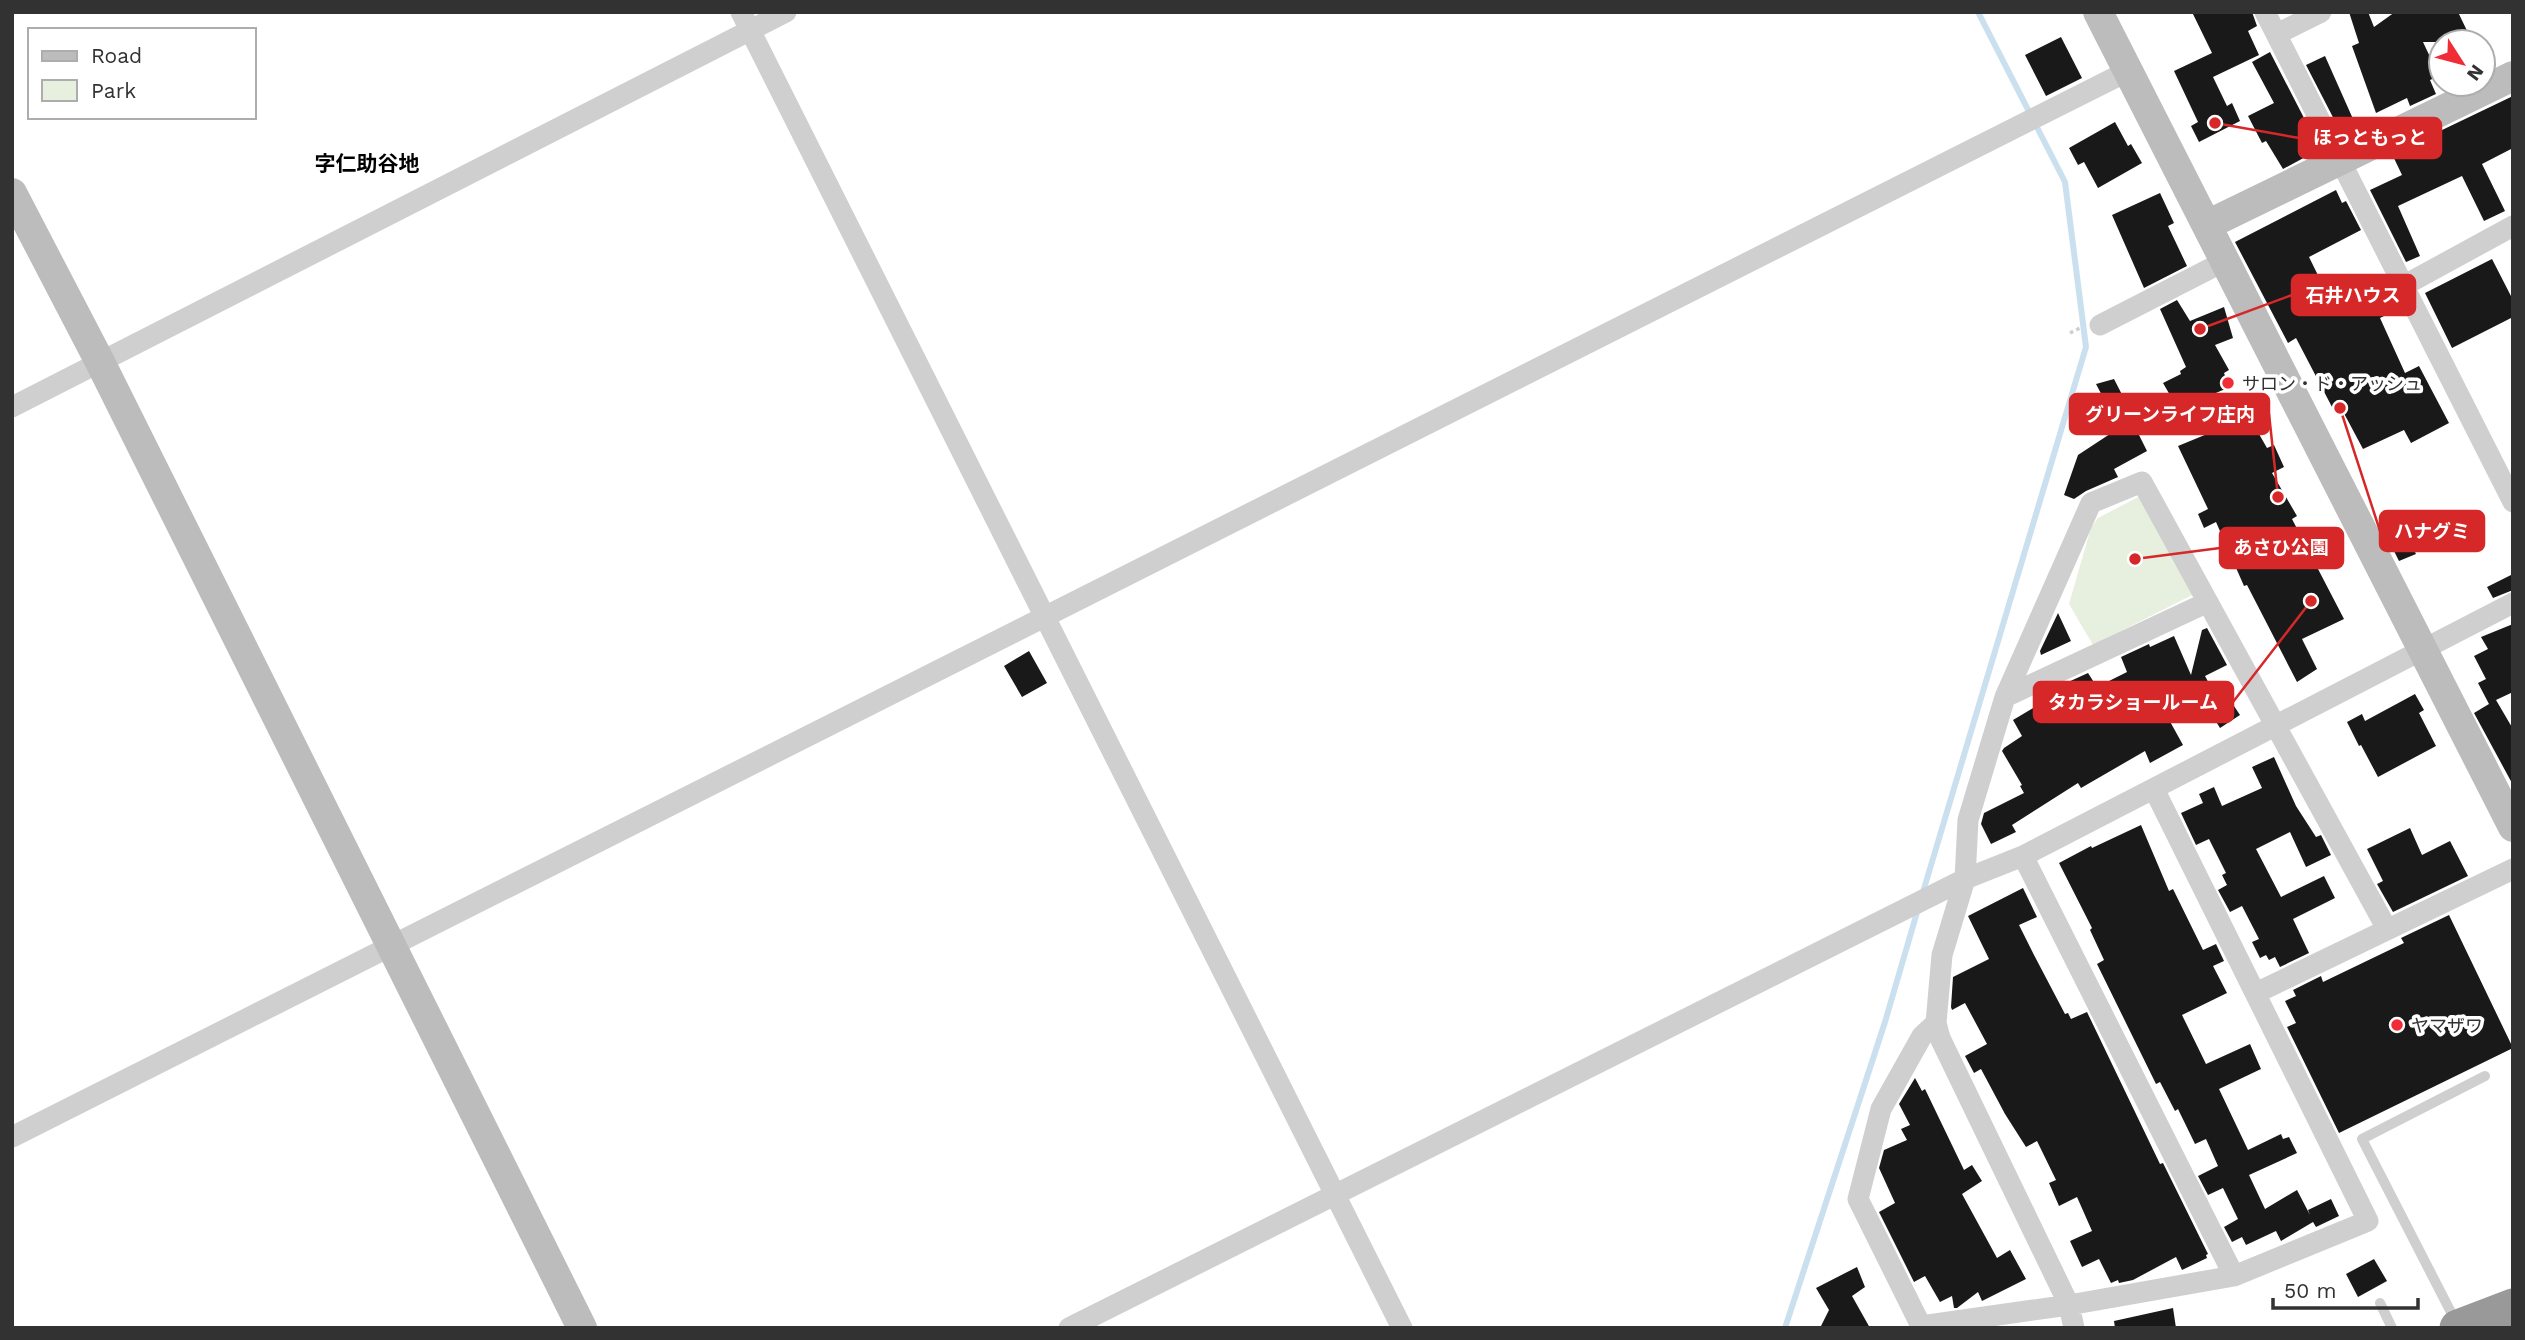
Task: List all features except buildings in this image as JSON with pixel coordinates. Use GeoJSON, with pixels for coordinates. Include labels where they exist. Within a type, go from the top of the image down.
{"type":"FeatureCollection","features":[{"type":"Feature","properties":{"kind":"highway"},"geometry":{"type":"LineString","coordinates":[[2458,1327],[2513,1307]]}},
{"type":"Feature","properties":{"kind":"street"},"geometry":{"type":"LineString","coordinates":[[12,407],[746,21],[786,12]]}},
{"type":"Feature","properties":{"kind":"street"},"geometry":{"type":"LineString","coordinates":[[2098,12],[2513,827]]}},
{"type":"Feature","properties":{"kind":"street"},"geometry":{"type":"LineString","coordinates":[[2265,12],[2513,502]]}},
{"type":"Feature","properties":{"kind":"street"},"geometry":{"type":"LineString","coordinates":[[2277,34],[2321,12]]}},
{"type":"Feature","properties":{"kind":"street"},"geometry":{"type":"LineString","coordinates":[[746,21],[1402,1328]]}},
{"type":"Feature","properties":{"kind":"street"},"geometry":{"type":"LineString","coordinates":[[12,1137],[2128,71]]}},
{"type":"Feature","properties":{"kind":"street"},"geometry":{"type":"LineString","coordinates":[[2207,225],[2513,76]]}},
{"type":"Feature","properties":{"kind":"street"},"geometry":{"type":"LineString","coordinates":[[12,193],[100,362],[582,1328]]}},
{"type":"Feature","properties":{"kind":"street"},"geometry":{"type":"LineString","coordinates":[[2403,286],[2513,226]]}},
{"type":"Feature","properties":{"kind":"street"},"geometry":{"type":"LineString","coordinates":[[2100,325],[2225,261]]}},
{"type":"Feature","properties":{"kind":"street"},"geometry":{"type":"LineString","coordinates":[[2074,1328],[2069,1305],[1940,1038],[1936,1023],[1942,955],[1965,879],[1968,820],[2005,697],[2091,503],[2141,482],[2387,929]]}},
{"type":"Feature","properties":{"kind":"street"},"geometry":{"type":"LineString","coordinates":[[2005,697],[2208,602]]}},
{"type":"Feature","properties":{"kind":"street"},"geometry":{"type":"LineString","coordinates":[[1069,1328],[1965,879],[2023,856],[2513,603]]}},
{"type":"Feature","properties":{"kind":"street"},"geometry":{"type":"LineString","coordinates":[[1936,1023],[1922,1036],[1881,1109],[1858,1199],[1921,1326],[2069,1305],[2234,1276],[2368,1221],[2154,789]]}},
{"type":"Feature","properties":{"kind":"street"},"geometry":{"type":"LineString","coordinates":[[2023,856],[2234,1276]]}},
{"type":"Feature","properties":{"kind":"street"},"geometry":{"type":"LineString","coordinates":[[2256,993],[2513,869]]}},
{"type":"Feature","properties":{"kind":"lane"},"geometry":{"type":"LineString","coordinates":[[2458,1327],[2362,1139],[2485,1076]]}},
{"type":"Feature","properties":{"kind":"lane"},"geometry":{"type":"LineString","coordinates":[[2380,1303],[2392,1328]]}},
{"type":"Feature","properties":{"kind":"green space"},"geometry":{"type":"Polygon","coordinates":[[[2142,495],[2204,589],[2093,645],[2069,604],[2091,528],[2098,518],[2142,495]]]}},
{"type":"Feature","properties":{"kind":"waterway"},"geometry":{"type":"LineString","coordinates":[[1923,892],[2086,347],[2065,182],[1978,12]]}},
{"type":"Feature","properties":{"kind":"waterway"},"geometry":{"type":"LineString","coordinates":[[1785,1328],[1885,1022],[1918,909]]}},
{"type":"Feature","properties":{"kind":"place","name":"ほっともっと"},"geometry":{"type":"Point","coordinates":[2215,123]}},
{"type":"Feature","properties":{"kind":"place","name":"石井ハウス"},"geometry":{"type":"Point","coordinates":[2200,329]}},
{"type":"Feature","properties":{"kind":"place","name":"サロン・ド・アッシュ"},"geometry":{"type":"Point","coordinates":[2228,383]}},
{"type":"Feature","properties":{"kind":"place","name":"ハナグミ"},"geometry":{"type":"Point","coordinates":[2340,408]}},
{"type":"Feature","properties":{"kind":"place","name":"グリーンライフ庄内"},"geometry":{"type":"Point","coordinates":[2278,497]}},
{"type":"Feature","properties":{"kind":"place","name":"あさひ公園"},"geometry":{"type":"Point","coordinates":[2135,559]}},
{"type":"Feature","properties":{"kind":"place","name":"タカラショールーム"},"geometry":{"type":"Point","coordinates":[2311,601]}},
{"type":"Feature","properties":{"kind":"place","name":"ヤマザワ"},"geometry":{"type":"Point","coordinates":[2397,1025]}},
{"type":"Feature","properties":{"kind":"district","name":"字仁助谷地"},"geometry":{"type":"Point","coordinates":[367,163]}}]}
